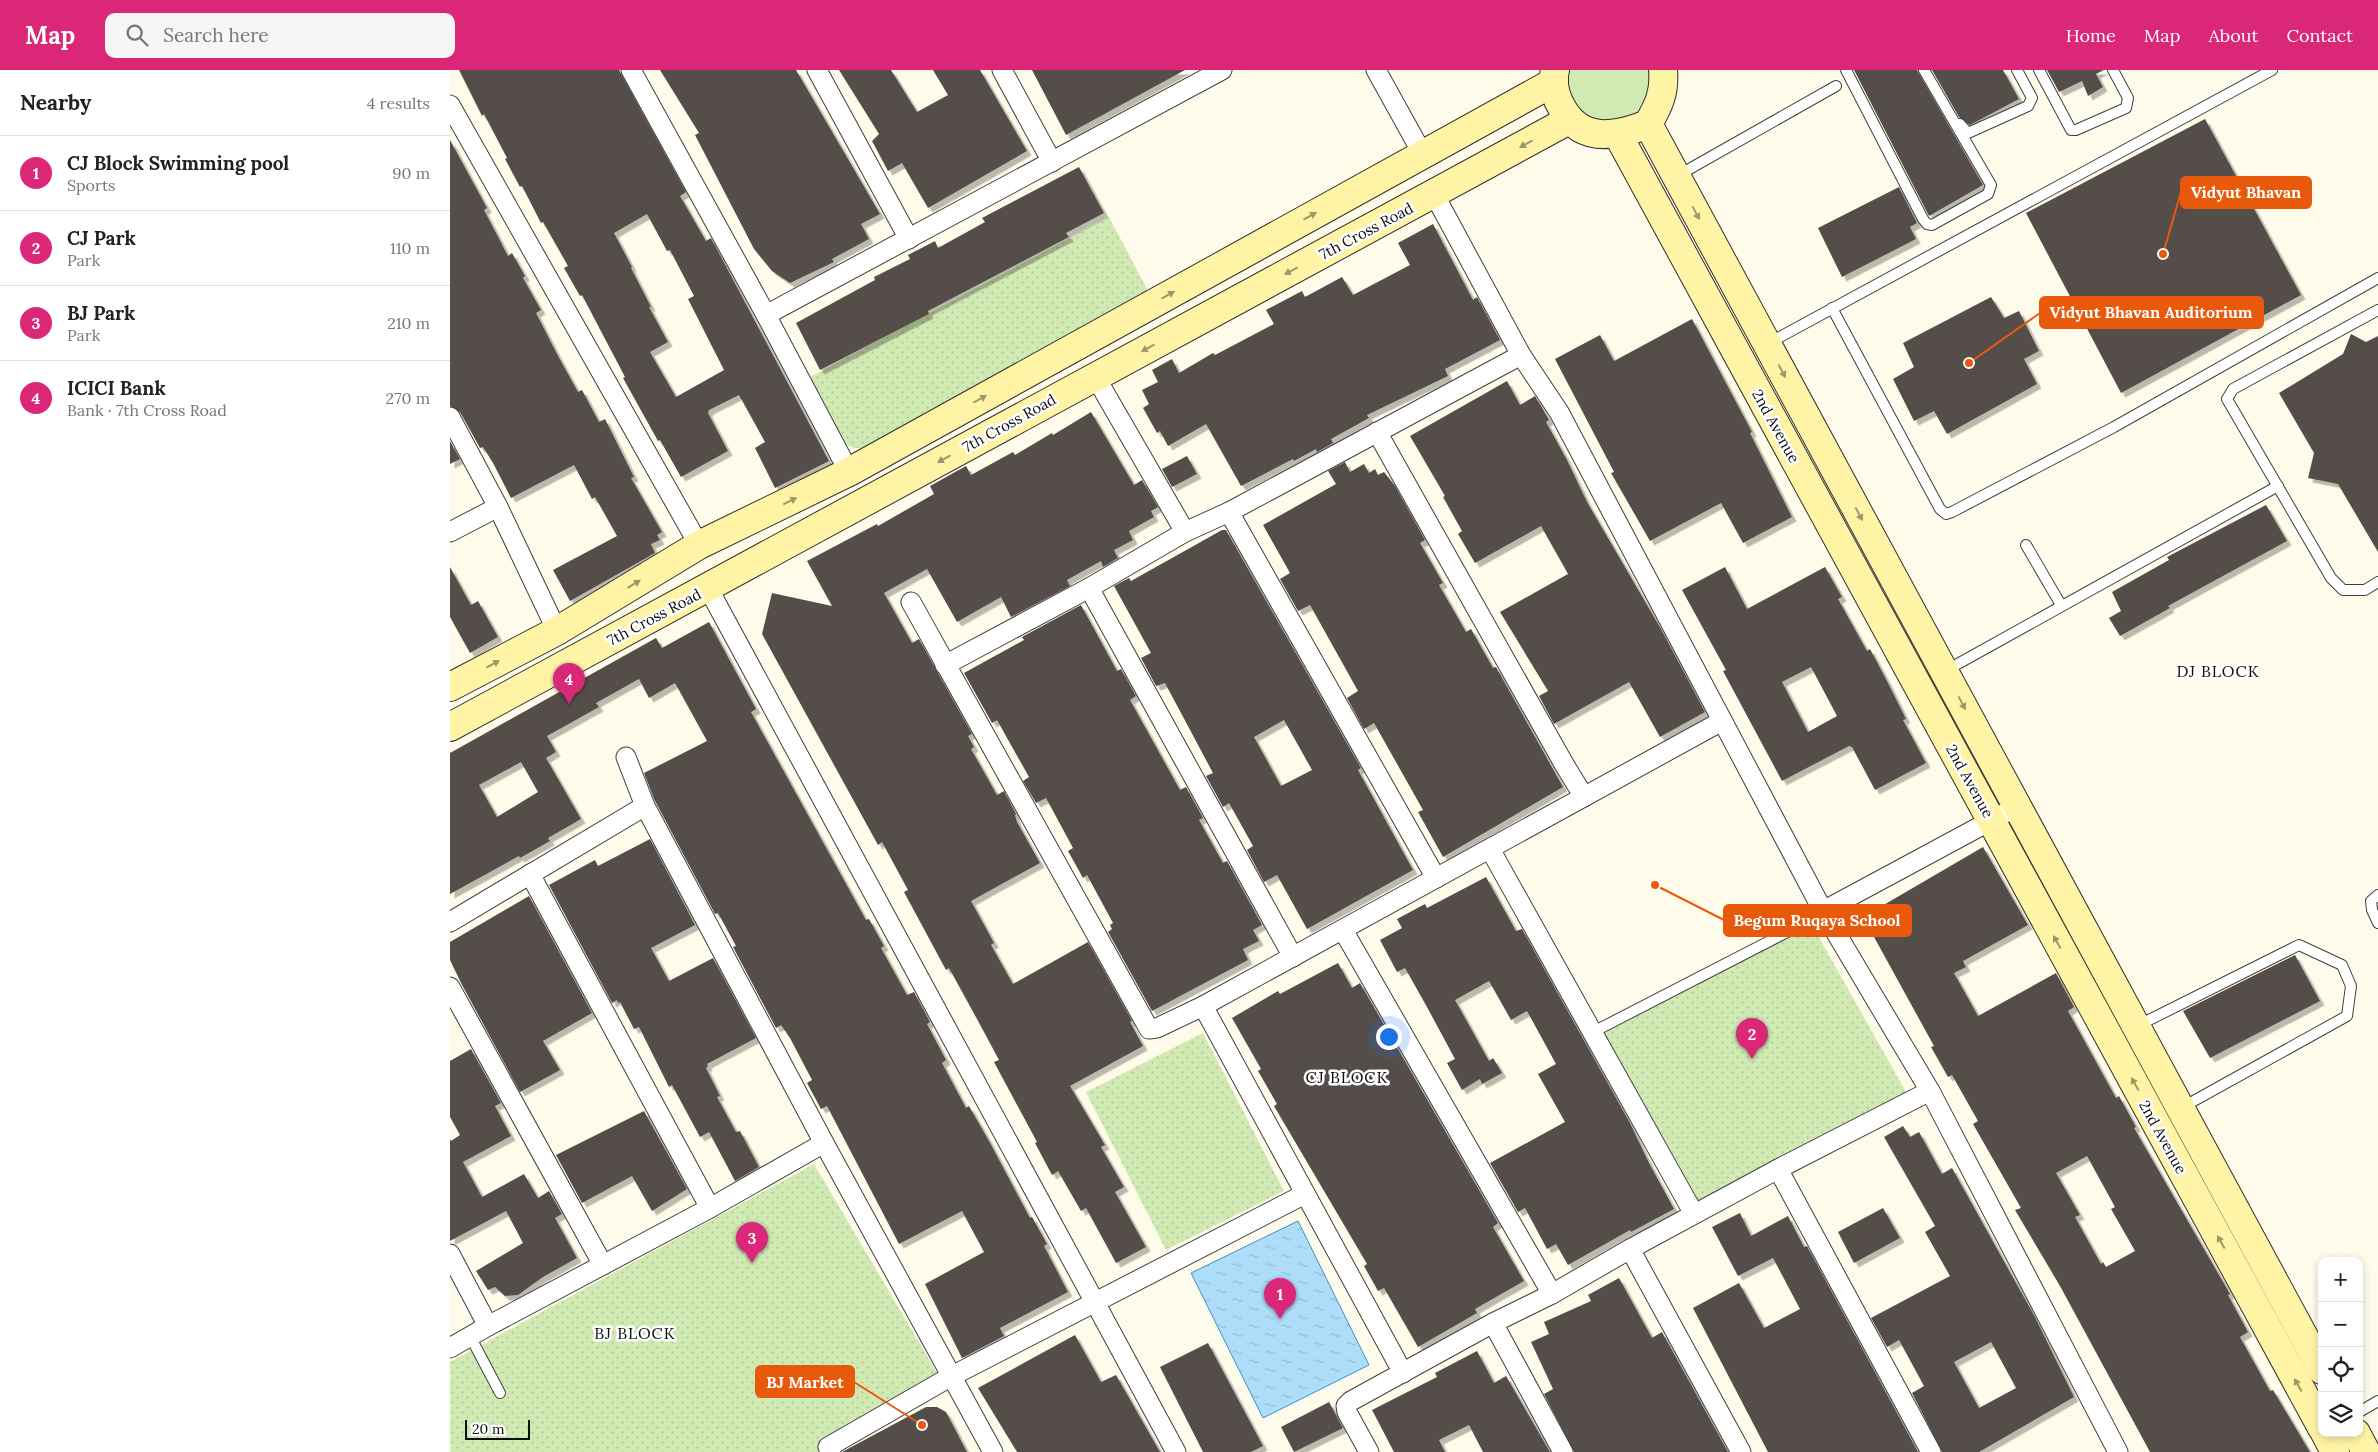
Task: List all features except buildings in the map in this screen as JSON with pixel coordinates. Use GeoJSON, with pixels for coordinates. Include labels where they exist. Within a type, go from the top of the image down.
{"type":"FeatureCollection","features":[{"type":"Feature","properties":{"kind":"street"},"geometry":{"type":"LineString","coordinates":[[631,70],[766,315],[849,472]]}},
{"type":"Feature","properties":{"kind":"street"},"geometry":{"type":"LineString","coordinates":[[817,70],[909,239]]}},
{"type":"Feature","properties":{"kind":"street"},"geometry":{"type":"LineString","coordinates":[[1002,70],[1052,162]]}},
{"type":"Feature","properties":{"kind":"street"},"geometry":{"type":"LineString","coordinates":[[766,315],[1052,162],[1191,77],[1222,70]]}},
{"type":"Feature","properties":{"kind":"street"},"geometry":{"type":"LineString","coordinates":[[1376,70],[1422,153]]}},
{"type":"Feature","properties":{"kind":"street"},"geometry":{"type":"LineString","coordinates":[[484,708],[458,683],[556,631],[699,545],[849,472],[1422,153],[1555,76],[1556,98],[1569,120],[1580,128],[1598,134],[1618,135],[1648,124],[1660,102],[1665,84],[1663,70]]}},
{"type":"Feature","properties":{"kind":"street"},"geometry":{"type":"LineString","coordinates":[[450,105],[699,545]]}},
{"type":"Feature","properties":{"kind":"street","name":"7th Cross Road"},"geometry":{"type":"LineString","coordinates":[[450,726],[708,588],[1569,120]]}},
{"type":"Feature","properties":{"kind":"street","name":"2nd Avenue"},"geometry":{"type":"LineString","coordinates":[[1648,124],[2318,1363]]}},
{"type":"Feature","properties":{"kind":"street","name":"2nd Avenue"},"geometry":{"type":"LineString","coordinates":[[1618,135],[2318,1421]]}},
{"type":"Feature","properties":{"kind":"street"},"geometry":{"type":"LineString","coordinates":[[1434,194],[1521,355],[1559,412],[1823,911],[1930,1091],[2118,1452]]}},
{"type":"Feature","properties":{"kind":"street"},"geometry":{"type":"LineString","coordinates":[[945,665],[1088,588],[1185,532],[1229,512],[1521,355]]}},
{"type":"Feature","properties":{"kind":"street"},"geometry":{"type":"LineString","coordinates":[[1095,376],[1185,532]]}},
{"type":"Feature","properties":{"kind":"street"},"geometry":{"type":"LineString","coordinates":[[450,417],[498,507],[556,631]]}},
{"type":"Feature","properties":{"kind":"street"},"geometry":{"type":"LineString","coordinates":[[1377,432],[1559,756],[1584,797]]}},
{"type":"Feature","properties":{"kind":"street"},"geometry":{"type":"LineString","coordinates":[[450,532],[498,507]]}},
{"type":"Feature","properties":{"kind":"street"},"geometry":{"type":"LineString","coordinates":[[1229,512],[1436,878]]}},
{"type":"Feature","properties":{"kind":"street"},"geometry":{"type":"LineString","coordinates":[[759,516],[776,550]]}},
{"type":"Feature","properties":{"kind":"street"},"geometry":{"type":"LineString","coordinates":[[708,588],[1176,1452]]}},
{"type":"Feature","properties":{"kind":"street"},"geometry":{"type":"LineString","coordinates":[[1088,588],[1293,957]]}},
{"type":"Feature","properties":{"kind":"street"},"geometry":{"type":"LineString","coordinates":[[911,602],[1149,1029],[1158,1028],[1203,1006],[1722,721]]}},
{"type":"Feature","properties":{"kind":"street"},"geometry":{"type":"LineString","coordinates":[[626,757],[645,806],[950,1377],[993,1452]]}},
{"type":"Feature","properties":{"kind":"street"},"geometry":{"type":"LineString","coordinates":[[450,922],[645,806]]}},
{"type":"Feature","properties":{"kind":"street"},"geometry":{"type":"LineString","coordinates":[[1823,911],[2018,806]]}},
{"type":"Feature","properties":{"kind":"street"},"geometry":{"type":"LineString","coordinates":[[1490,848],[1694,1214]]}},
{"type":"Feature","properties":{"kind":"street"},"geometry":{"type":"LineString","coordinates":[[530,874],[710,1208]]}},
{"type":"Feature","properties":{"kind":"street"},"geometry":{"type":"LineString","coordinates":[[1343,930],[1552,1294]]}},
{"type":"Feature","properties":{"kind":"street"},"geometry":{"type":"LineString","coordinates":[[450,987],[603,1265]]}},
{"type":"Feature","properties":{"kind":"street"},"geometry":{"type":"LineString","coordinates":[[1203,1006],[1403,1373]]}},
{"type":"Feature","properties":{"kind":"street"},"geometry":{"type":"LineString","coordinates":[[1369,1452],[1346,1406],[1493,1323],[1552,1294],[1694,1214],[1930,1091]]}},
{"type":"Feature","properties":{"kind":"street"},"geometry":{"type":"LineString","coordinates":[[450,1348],[710,1208],[824,1143]]}},
{"type":"Feature","properties":{"kind":"street"},"geometry":{"type":"LineString","coordinates":[[1778,1170],[1931,1452]]}},
{"type":"Feature","properties":{"kind":"street"},"geometry":{"type":"LineString","coordinates":[[831,1452],[828,1447],[950,1377],[1305,1194]]}},
{"type":"Feature","properties":{"kind":"street"},"geometry":{"type":"LineString","coordinates":[[1630,1249],[1741,1452]]}},
{"type":"Feature","properties":{"kind":"street"},"geometry":{"type":"LineString","coordinates":[[450,1254],[488,1326]]}},
{"type":"Feature","properties":{"kind":"street"},"geometry":{"type":"LineString","coordinates":[[1493,1323],[1563,1452]]}},
{"type":"Feature","properties":{"kind":"street"},"geometry":{"type":"LineString","coordinates":[[2327,1437],[2335,1452]]}},
{"type":"Feature","properties":{"kind":"street"},"geometry":{"type":"LineString","coordinates":[[2358,1437],[2366,1452]]}},
{"type":"Feature","properties":{"kind":"lane"},"geometry":{"type":"LineString","coordinates":[[1846,70],[1923,219],[1932,225],[1988,194],[1991,185],[1924,70]]}},
{"type":"Feature","properties":{"kind":"lane"},"geometry":{"type":"LineString","coordinates":[[1932,70],[1962,129],[1968,133],[2031,103],[2032,98],[2017,70]]}},
{"type":"Feature","properties":{"kind":"lane"},"geometry":{"type":"LineString","coordinates":[[2038,70],[2068,126],[2071,130],[2076,130],[2126,108],[2128,98],[2113,70]]}},
{"type":"Feature","properties":{"kind":"lane"},"geometry":{"type":"LineString","coordinates":[[1767,344],[2272,70]]}},
{"type":"Feature","properties":{"kind":"lane"},"geometry":{"type":"LineString","coordinates":[[1677,177],[1836,86]]}},
{"type":"Feature","properties":{"kind":"lane"},"geometry":{"type":"LineString","coordinates":[[1832,308],[1940,509],[1946,514],[2114,427],[2378,278]]}},
{"type":"Feature","properties":{"kind":"lane"},"geometry":{"type":"LineString","coordinates":[[2378,310],[2232,389],[2228,399],[2332,578],[2344,590],[2365,590],[2378,582]]}},
{"type":"Feature","properties":{"kind":"lane"},"geometry":{"type":"LineString","coordinates":[[1945,671],[2278,486]]}},
{"type":"Feature","properties":{"kind":"lane"},"geometry":{"type":"LineString","coordinates":[[2026,545],[2061,606]]}},
{"type":"Feature","properties":{"kind":"lane"},"geometry":{"type":"LineString","coordinates":[[2378,895],[2370,901],[2378,922]]}},
{"type":"Feature","properties":{"kind":"lane"},"geometry":{"type":"LineString","coordinates":[[1592,1032],[1791,930]]}},
{"type":"Feature","properties":{"kind":"lane"},"geometry":{"type":"LineString","coordinates":[[2136,1026],[2299,945],[2342,966],[2351,986],[2347,1016],[2180,1109]]}},
{"type":"Feature","properties":{"kind":"lane"},"geometry":{"type":"LineString","coordinates":[[470,1336],[500,1392]]}},
{"type":"Feature","properties":{"kind":"lane"},"geometry":{"type":"LineString","coordinates":[[2363,1410],[2378,1402]]}},
{"type":"Feature","properties":{"kind":"green space"},"geometry":{"type":"Polygon","coordinates":[[[1569,70],[1650,70],[1651,79],[1648,93],[1641,109],[1629,119],[1614,122],[1598,120],[1583,114],[1572,103],[1567,88],[1569,70]]]}},
{"type":"Feature","properties":{"kind":"green space"},"geometry":{"type":"Polygon","coordinates":[[[1109,217],[1149,293],[879,448],[854,448],[831,439],[801,382],[1109,217]]]}},
{"type":"Feature","properties":{"kind":"green space"},"geometry":{"type":"Polygon","coordinates":[[[1807,916],[1906,1092],[1695,1204],[1598,1026],[1807,916]]]}},
{"type":"Feature","properties":{"kind":"green space"},"geometry":{"type":"Polygon","coordinates":[[[1203,1033],[1284,1191],[1166,1250],[1086,1092],[1203,1033]]]}},
{"type":"Feature","properties":{"kind":"green space"},"geometry":{"type":"Polygon","coordinates":[[[814,1164],[940,1378],[818,1445],[821,1452],[450,1452],[450,1362],[814,1164]]]}},
{"type":"Feature","properties":{"kind":"water"},"geometry":{"type":"Polygon","coordinates":[[[1298,1221],[1369,1365],[1263,1418],[1191,1273],[1298,1221]]]}},
{"type":"Feature","properties":{"kind":"place","name":"Vidyut Bhavan"},"geometry":{"type":"Point","coordinates":[2163,254]}},
{"type":"Feature","properties":{"kind":"place","name":"Vidyut Bhavan Auditorium"},"geometry":{"type":"Point","coordinates":[1969,363]}},
{"type":"Feature","properties":{"kind":"place","name":"ICICI Bank"},"geometry":{"type":"Point","coordinates":[569,704]}},
{"type":"Feature","properties":{"kind":"place","name":"Begum Ruqaya School"},"geometry":{"type":"Point","coordinates":[1655,885]}},
{"type":"Feature","properties":{"kind":"place","name":"CJ Park"},"geometry":{"type":"Point","coordinates":[1752,1059]}},
{"type":"Feature","properties":{"kind":"place","name":"BJ Park"},"geometry":{"type":"Point","coordinates":[752,1263]}},
{"type":"Feature","properties":{"kind":"place","name":"CJ Block Swimming pool"},"geometry":{"type":"Point","coordinates":[1280,1319]}},
{"type":"Feature","properties":{"kind":"place","name":"BJ Market"},"geometry":{"type":"Point","coordinates":[922,1425]}},
{"type":"Feature","properties":{"kind":"district","name":"DJ BLOCK"},"geometry":{"type":"Point","coordinates":[2218,671]}},
{"type":"Feature","properties":{"kind":"district","name":"CJ BLOCK"},"geometry":{"type":"Point","coordinates":[1347,1077]}},
{"type":"Feature","properties":{"kind":"district","name":"BJ BLOCK"},"geometry":{"type":"Point","coordinates":[635,1333]}}]}
